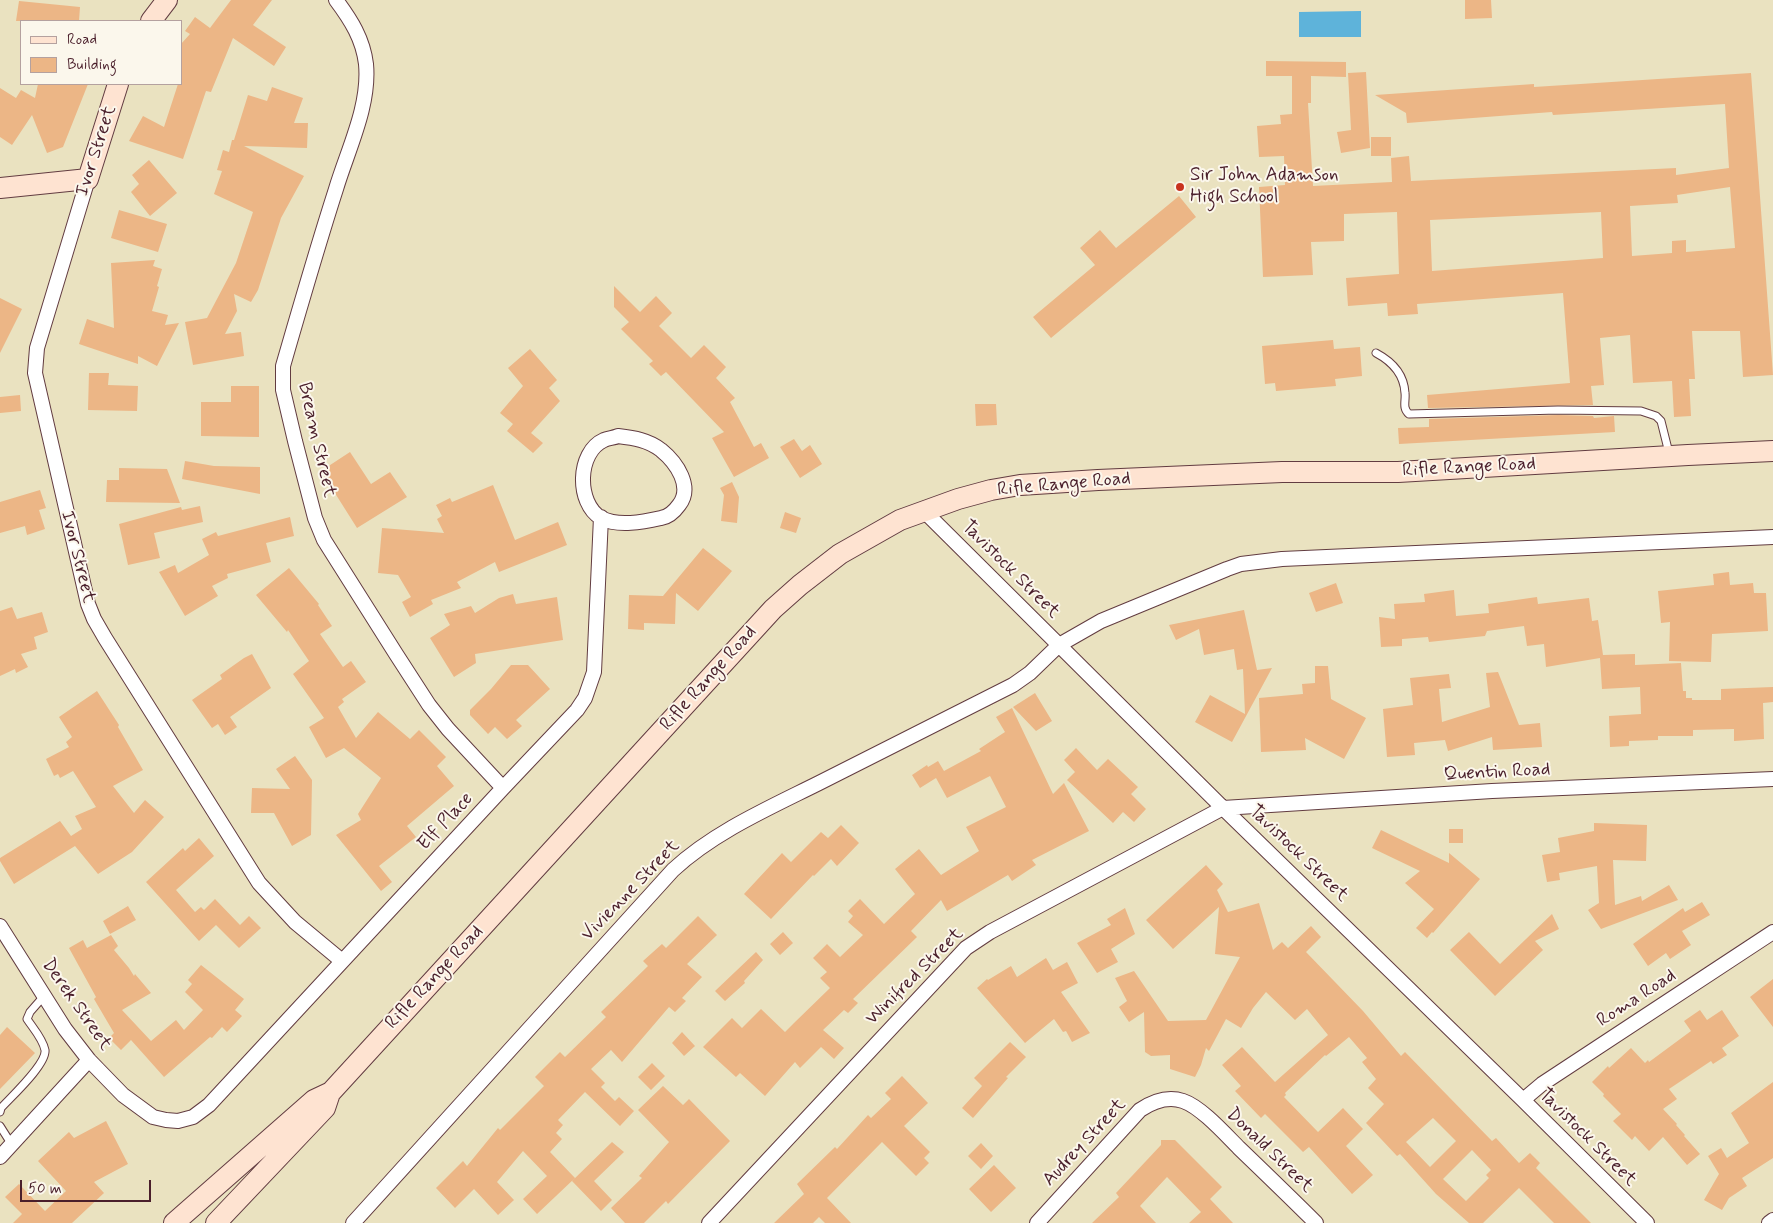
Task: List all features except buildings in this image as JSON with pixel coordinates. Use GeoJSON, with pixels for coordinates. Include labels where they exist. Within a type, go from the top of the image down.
{"type":"FeatureCollection","features":[{"type":"Feature","properties":{"kind":"main road"},"geometry":{"type":"LineString","coordinates":[[152,20],[168,0]]}},
{"type":"Feature","properties":{"kind":"main road","name":"Ivor Street"},"geometry":{"type":"LineString","coordinates":[[88,180],[118,85]]}},
{"type":"Feature","properties":{"kind":"main road"},"geometry":{"type":"LineString","coordinates":[[0,188],[88,180]]}},
{"type":"Feature","properties":{"kind":"main road","name":"Rifle Range Road"},"geometry":{"type":"LineString","coordinates":[[216,1223],[325,1108],[331,1092],[773,609],[840,554],[874,534],[924,511],[990,490],[1030,485],[1282,472],[1398,472],[1773,452]]}},
{"type":"Feature","properties":{"kind":"main road","name":"Rifle Range Road"},"geometry":{"type":"LineString","coordinates":[[174,1223],[314,1100],[331,1092]]}},
{"type":"Feature","properties":{"kind":"street","name":"Bream Street"},"geometry":{"type":"LineString","coordinates":[[336,0],[351,20],[363,46],[366,66],[366,88],[361,112],[284,361],[283,390],[306,489],[324,540],[429,705],[460,743],[503,788]]}},
{"type":"Feature","properties":{"kind":"street","name":"Ivor Street"},"geometry":{"type":"LineString","coordinates":[[88,180],[37,348],[35,373],[88,604],[105,638],[259,883],[295,922],[342,961]]}},
{"type":"Feature","properties":{"kind":"street"},"geometry":{"type":"LineString","coordinates":[[618,436],[649,442],[662,451],[682,476],[685,493],[682,502],[676,510],[666,517],[630,523],[613,522],[601,518],[590,508],[585,498],[583,469],[588,457],[602,440],[618,436]]}},
{"type":"Feature","properties":{"kind":"street","name":"Tavistock Street"},"geometry":{"type":"LineString","coordinates":[[924,511],[1223,808],[1647,1223]]}},
{"type":"Feature","properties":{"kind":"street","name":"Elf Place"},"geometry":{"type":"LineString","coordinates":[[209,1105],[577,710],[585,698],[594,672],[601,518]]}},
{"type":"Feature","properties":{"kind":"street"},"geometry":{"type":"LineString","coordinates":[[1059,645],[1100,621],[1207,576],[1241,564],[1282,559],[1773,537]]}},
{"type":"Feature","properties":{"kind":"street","name":"Vivienne Street"},"geometry":{"type":"LineString","coordinates":[[353,1223],[673,870],[687,857],[714,838],[786,800],[1013,685],[1030,673],[1059,645]]}},
{"type":"Feature","properties":{"kind":"street","name":"Quentin Road"},"geometry":{"type":"LineString","coordinates":[[1223,808],[1492,791],[1773,778]]}},
{"type":"Feature","properties":{"kind":"street","name":"Winifred Street"},"geometry":{"type":"LineString","coordinates":[[709,1223],[966,948],[990,932],[1223,808]]}},
{"type":"Feature","properties":{"kind":"street","name":"Derek Street"},"geometry":{"type":"LineString","coordinates":[[0,926],[65,1029],[89,1060],[123,1095],[153,1117],[178,1121],[193,1117],[209,1105]]}},
{"type":"Feature","properties":{"kind":"street","name":"Roma Road"},"geometry":{"type":"LineString","coordinates":[[1523,1100],[1542,1084],[1773,932]]}},
{"type":"Feature","properties":{"kind":"street"},"geometry":{"type":"LineString","coordinates":[[0,1157],[89,1060]]}},
{"type":"Feature","properties":{"kind":"street","name":"Audrey Street"},"geometry":{"type":"LineString","coordinates":[[1037,1223],[1140,1110],[1160,1100],[1184,1101],[1195,1108]]}},
{"type":"Feature","properties":{"kind":"street","name":"Donald Street"},"geometry":{"type":"LineString","coordinates":[[1195,1108],[1213,1122],[1316,1223]]}},
{"type":"Feature","properties":{"kind":"street"},"geometry":{"type":"LineString","coordinates":[[1769,1223],[1773,1220]]}},
{"type":"Feature","properties":{"kind":"lane"},"geometry":{"type":"LineString","coordinates":[[1376,354],[1391,363],[1402,380],[1405,392],[1404,407],[1409,414],[1558,410],[1641,411],[1656,416],[1660,421],[1670,456]]}},
{"type":"Feature","properties":{"kind":"lane"},"geometry":{"type":"LineString","coordinates":[[0,1112],[1,1108],[35,1072],[44,1058],[45,1050],[27,1019],[30,1012],[44,996]]}},
{"type":"Feature","properties":{"kind":"lane"},"geometry":{"type":"LineString","coordinates":[[0,1126],[12,1145]]}},
{"type":"Feature","properties":{"kind":"water"},"geometry":{"type":"Polygon","coordinates":[[[1361,11],[1361,37],[1299,37],[1299,12],[1361,11]]]}},
{"type":"Feature","properties":{"kind":"place","name":"Sir John Adamson High School"},"geometry":{"type":"Point","coordinates":[1180,187]}}]}
